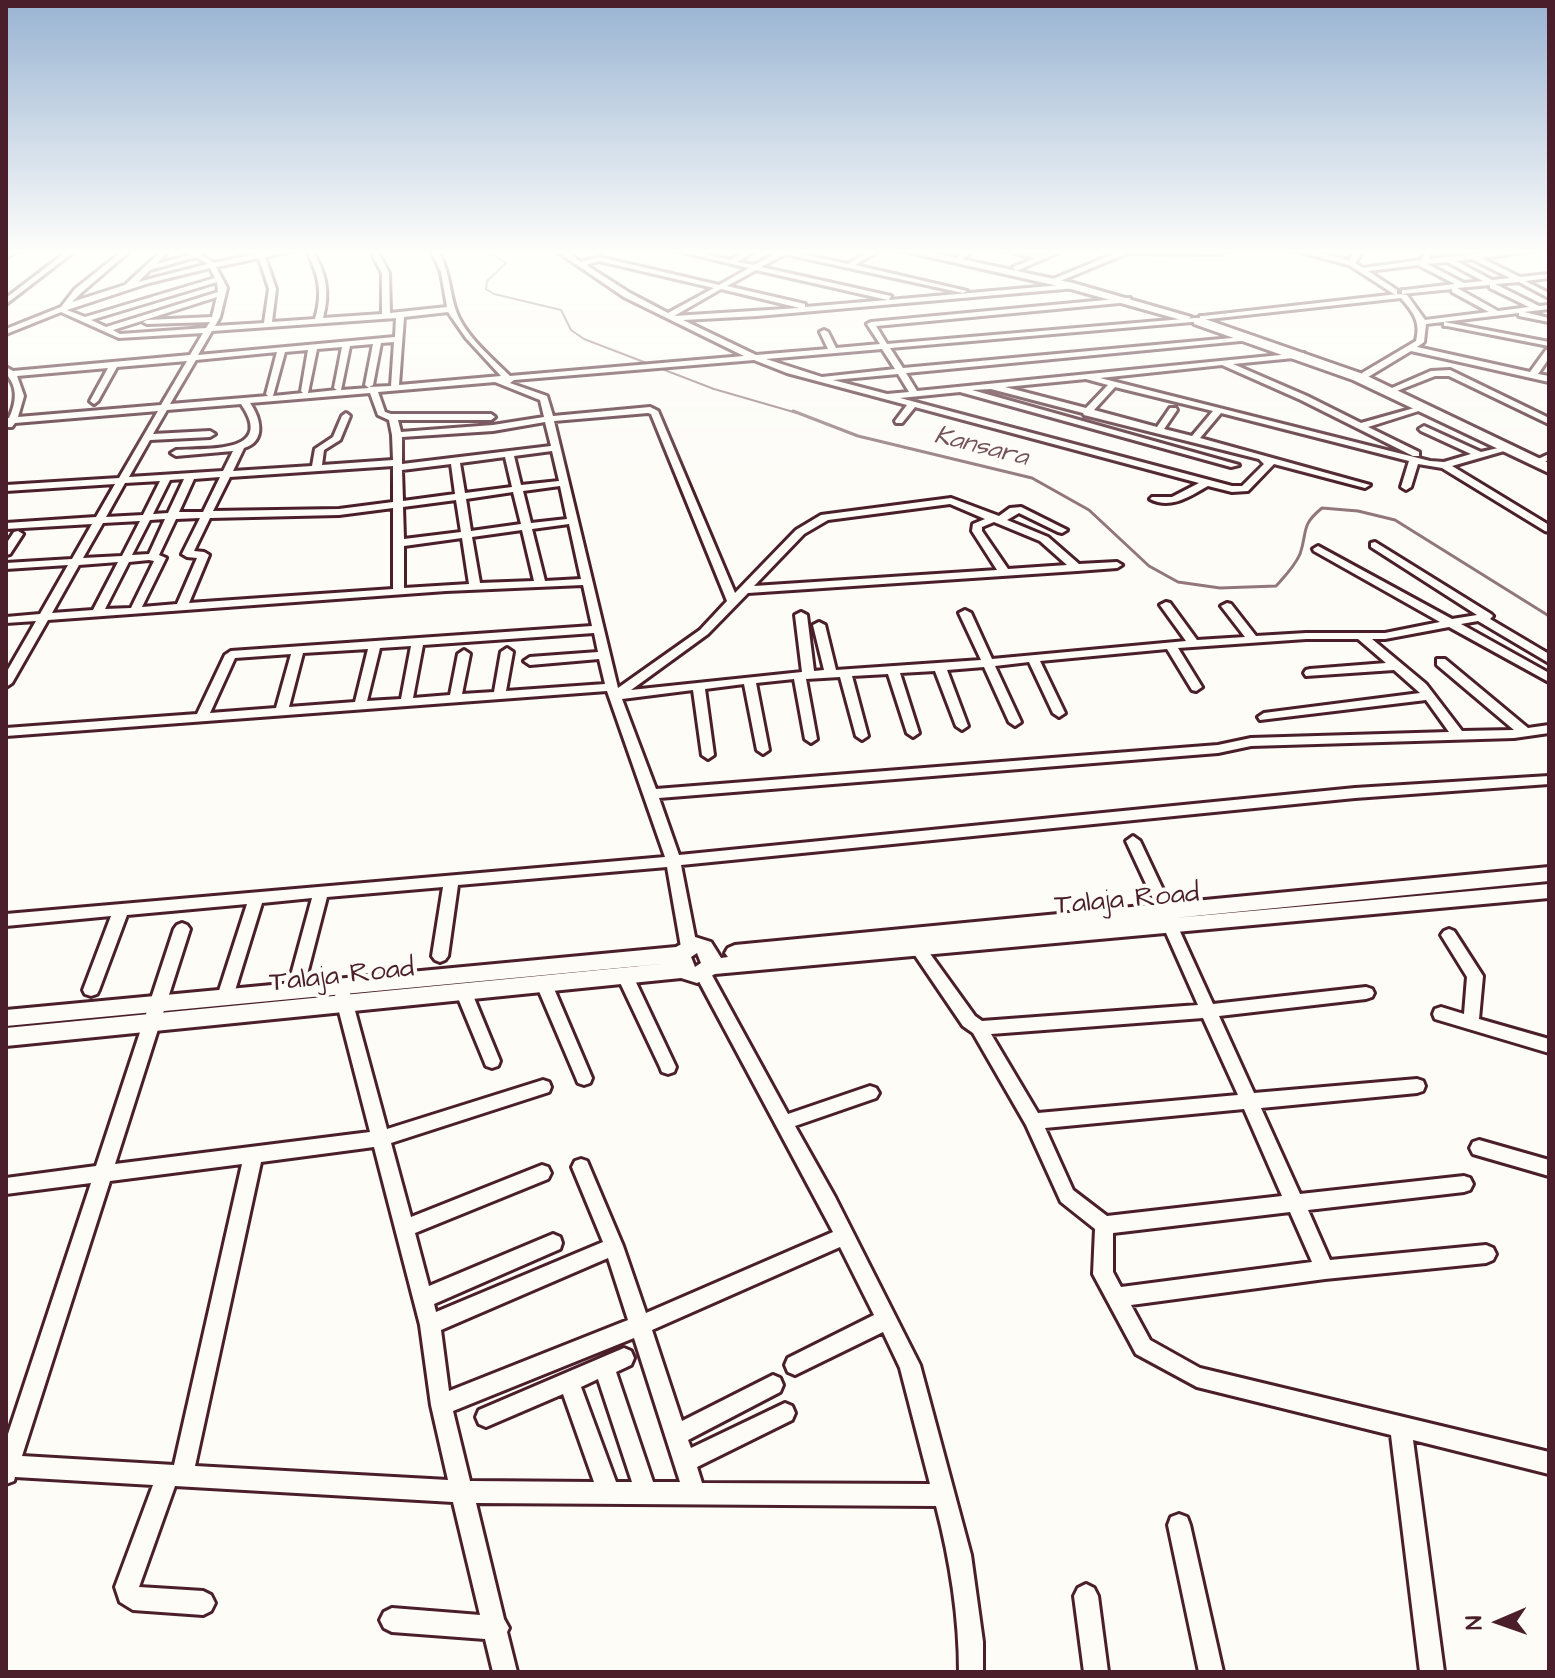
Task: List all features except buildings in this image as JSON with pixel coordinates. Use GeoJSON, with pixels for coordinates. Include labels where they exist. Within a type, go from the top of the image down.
{"type":"FeatureCollection","features":[{"type":"Feature","properties":{"kind":"highway"},"geometry":{"type":"LineString","coordinates":[[1224,328],[1392,390],[1547,462]]}},
{"type":"Feature","properties":{"kind":"highway"},"geometry":{"type":"LineString","coordinates":[[1226,328],[1365,375],[1422,407],[1547,462]]}},
{"type":"Feature","properties":{"kind":"main road","name":"Talaja Road"},"geometry":{"type":"LineString","coordinates":[[6,1037],[150,1024],[343,996],[1167,916],[1549,874]]}},
{"type":"Feature","properties":{"kind":"main road","name":"Talaja Road"},"geometry":{"type":"LineString","coordinates":[[6,1018],[295,990],[343,996],[464,993],[625,976],[696,961],[918,948],[1167,916],[1549,891]]}},
{"type":"Feature","properties":{"kind":"street"},"geometry":{"type":"LineString","coordinates":[[102,328],[119,336],[229,328]]}},
{"type":"Feature","properties":{"kind":"street"},"geometry":{"type":"LineString","coordinates":[[106,330],[111,328]]}},
{"type":"Feature","properties":{"kind":"street"},"geometry":{"type":"LineString","coordinates":[[395,386],[399,328]]}},
{"type":"Feature","properties":{"kind":"street"},"geometry":{"type":"LineString","coordinates":[[466,328],[490,362],[507,377]]}},
{"type":"Feature","properties":{"kind":"street"},"geometry":{"type":"LineString","coordinates":[[693,328],[751,356],[817,379],[1232,489],[1245,489],[1269,464],[1268,460]]}},
{"type":"Feature","properties":{"kind":"street"},"geometry":{"type":"LineString","coordinates":[[873,328],[914,393]]}},
{"type":"Feature","properties":{"kind":"street"},"geometry":{"type":"LineString","coordinates":[[1001,328],[1047,381]]}},
{"type":"Feature","properties":{"kind":"street"},"geometry":{"type":"LineString","coordinates":[[169,405],[1088,328]]}},
{"type":"Feature","properties":{"kind":"street"},"geometry":{"type":"LineString","coordinates":[[1365,375],[1420,342],[1426,328]]}},
{"type":"Feature","properties":{"kind":"street"},"geometry":{"type":"LineString","coordinates":[[1465,328],[1549,344]]}},
{"type":"Feature","properties":{"kind":"street"},"geometry":{"type":"LineString","coordinates":[[1508,336],[1510,328]]}},
{"type":"Feature","properties":{"kind":"street"},"geometry":{"type":"LineString","coordinates":[[6,683],[169,405],[209,330]]}},
{"type":"Feature","properties":{"kind":"street"},"geometry":{"type":"LineString","coordinates":[[824,332],[832,348]]}},
{"type":"Feature","properties":{"kind":"street"},"geometry":{"type":"LineString","coordinates":[[817,379],[1251,338]]}},
{"type":"Feature","properties":{"kind":"street"},"geometry":{"type":"LineString","coordinates":[[9,420],[20,402],[19,387],[9,372],[398,339]]}},
{"type":"Feature","properties":{"kind":"street"},"geometry":{"type":"LineString","coordinates":[[1524,355],[1530,340]]}},
{"type":"Feature","properties":{"kind":"street"},"geometry":{"type":"LineString","coordinates":[[377,341],[371,388],[381,413],[393,419],[397,435],[399,592]]}},
{"type":"Feature","properties":{"kind":"street"},"geometry":{"type":"LineString","coordinates":[[338,388],[346,344]]}},
{"type":"Feature","properties":{"kind":"street"},"geometry":{"type":"LineString","coordinates":[[305,391],[313,346]]}},
{"type":"Feature","properties":{"kind":"street"},"geometry":{"type":"LineString","coordinates":[[751,356],[883,346]]}},
{"type":"Feature","properties":{"kind":"street"},"geometry":{"type":"LineString","coordinates":[[1411,348],[1549,379]]}},
{"type":"Feature","properties":{"kind":"street"},"geometry":{"type":"LineString","coordinates":[[270,394],[282,349]]}},
{"type":"Feature","properties":{"kind":"street"},"geometry":{"type":"LineString","coordinates":[[1532,376],[1549,352]]}},
{"type":"Feature","properties":{"kind":"street"},"geometry":{"type":"LineString","coordinates":[[882,397],[1301,355]]}},
{"type":"Feature","properties":{"kind":"street"},"geometry":{"type":"LineString","coordinates":[[1224,363],[1441,465],[1549,529]]}},
{"type":"Feature","properties":{"kind":"street"},"geometry":{"type":"LineString","coordinates":[[94,401],[114,364]]}},
{"type":"Feature","properties":{"kind":"street"},"geometry":{"type":"LineString","coordinates":[[395,386],[570,375],[625,367]]}},
{"type":"Feature","properties":{"kind":"street"},"geometry":{"type":"LineString","coordinates":[[1392,390],[1434,373],[1450,373],[1549,421]]}},
{"type":"Feature","properties":{"kind":"street"},"geometry":{"type":"LineString","coordinates":[[561,383],[570,375]]}},
{"type":"Feature","properties":{"kind":"street"},"geometry":{"type":"LineString","coordinates":[[1088,377],[1441,465],[1508,447]]}},
{"type":"Feature","properties":{"kind":"street"},"geometry":{"type":"LineString","coordinates":[[495,381],[548,394],[547,419],[614,692],[673,861],[696,961],[910,1365],[960,1555],[971,1642],[971,1672]]}},
{"type":"Feature","properties":{"kind":"street"},"geometry":{"type":"LineString","coordinates":[[1087,413],[1113,384]]}},
{"type":"Feature","properties":{"kind":"street"},"geometry":{"type":"LineString","coordinates":[[991,386],[1365,485]]}},
{"type":"Feature","properties":{"kind":"street"},"geometry":{"type":"LineString","coordinates":[[9,420],[270,394],[371,388]]}},
{"type":"Feature","properties":{"kind":"street"},"geometry":{"type":"LineString","coordinates":[[956,389],[1234,465]]}},
{"type":"Feature","properties":{"kind":"street"},"geometry":{"type":"LineString","coordinates":[[176,453],[248,444],[254,436],[255,417],[244,401]]}},
{"type":"Feature","properties":{"kind":"street"},"geometry":{"type":"LineString","coordinates":[[899,421],[912,405]]}},
{"type":"Feature","properties":{"kind":"street"},"geometry":{"type":"LineString","coordinates":[[1361,426],[1422,407]]}},
{"type":"Feature","properties":{"kind":"street"},"geometry":{"type":"LineString","coordinates":[[397,435],[493,428],[645,409],[655,413],[733,602]]}},
{"type":"Feature","properties":{"kind":"street"},"geometry":{"type":"LineString","coordinates":[[1158,431],[1173,410]]}},
{"type":"Feature","properties":{"kind":"street"},"geometry":{"type":"LineString","coordinates":[[1194,440],[1218,411]]}},
{"type":"Feature","properties":{"kind":"street"},"geometry":{"type":"LineString","coordinates":[[313,473],[320,449],[337,438],[346,416]]}},
{"type":"Feature","properties":{"kind":"street"},"geometry":{"type":"LineString","coordinates":[[389,417],[491,417]]}},
{"type":"Feature","properties":{"kind":"street"},"geometry":{"type":"LineString","coordinates":[[1424,429],[1480,455]]}},
{"type":"Feature","properties":{"kind":"street"},"geometry":{"type":"LineString","coordinates":[[149,437],[210,434]]}},
{"type":"Feature","properties":{"kind":"street"},"geometry":{"type":"LineString","coordinates":[[1325,453],[1335,440]]}},
{"type":"Feature","properties":{"kind":"street"},"geometry":{"type":"LineString","coordinates":[[181,608],[204,555],[187,554],[240,447]]}},
{"type":"Feature","properties":{"kind":"street"},"geometry":{"type":"LineString","coordinates":[[6,488],[226,475],[358,474],[363,472],[366,465],[455,460],[555,448]]}},
{"type":"Feature","properties":{"kind":"street"},"geometry":{"type":"LineString","coordinates":[[509,454],[540,584]]}},
{"type":"Feature","properties":{"kind":"street"},"geometry":{"type":"LineString","coordinates":[[455,460],[475,587]]}},
{"type":"Feature","properties":{"kind":"street"},"geometry":{"type":"LineString","coordinates":[[1406,487],[1414,460]]}},
{"type":"Feature","properties":{"kind":"street"},"geometry":{"type":"LineString","coordinates":[[152,557],[190,478]]}},
{"type":"Feature","properties":{"kind":"street"},"geometry":{"type":"LineString","coordinates":[[97,614],[166,479]]}},
{"type":"Feature","properties":{"kind":"street"},"geometry":{"type":"LineString","coordinates":[[6,526],[172,516],[289,515],[397,505],[563,483]]}},
{"type":"Feature","properties":{"kind":"street"},"geometry":{"type":"LineString","coordinates":[[1155,499],[1174,500],[1206,483]]}},
{"type":"Feature","properties":{"kind":"street"},"geometry":{"type":"LineString","coordinates":[[614,692],[704,632],[800,532],[825,517],[951,501],[1044,539],[1077,568]]}},
{"type":"Feature","properties":{"kind":"street"},"geometry":{"type":"LineString","coordinates":[[1005,573],[977,531],[977,526],[1021,510],[1062,530]]}},
{"type":"Feature","properties":{"kind":"street"},"geometry":{"type":"LineString","coordinates":[[399,543],[572,521]]}},
{"type":"Feature","properties":{"kind":"street"},"geometry":{"type":"LineString","coordinates":[[6,552],[18,534]]}},
{"type":"Feature","properties":{"kind":"street"},"geometry":{"type":"LineString","coordinates":[[6,732],[360,705],[698,686],[1306,636],[1385,636],[1481,618],[1487,614],[1375,545]]}},
{"type":"Feature","properties":{"kind":"street"},"geometry":{"type":"LineString","coordinates":[[1318,549],[1549,678]]}},
{"type":"Feature","properties":{"kind":"street"},"geometry":{"type":"LineString","coordinates":[[6,566],[161,558],[134,612]]}},
{"type":"Feature","properties":{"kind":"street"},"geometry":{"type":"LineString","coordinates":[[744,590],[1117,565]]}},
{"type":"Feature","properties":{"kind":"street"},"geometry":{"type":"LineString","coordinates":[[6,620],[588,582]]}},
{"type":"Feature","properties":{"kind":"street"},"geometry":{"type":"LineString","coordinates":[[1166,605],[1194,644]]}},
{"type":"Feature","properties":{"kind":"street"},"geometry":{"type":"LineString","coordinates":[[1227,606],[1253,640]]}},
{"type":"Feature","properties":{"kind":"street"},"geometry":{"type":"LineString","coordinates":[[965,613],[1015,722]]}},
{"type":"Feature","properties":{"kind":"street"},"geometry":{"type":"LineString","coordinates":[[801,615],[803,675],[811,739]]}},
{"type":"Feature","properties":{"kind":"street"},"geometry":{"type":"LineString","coordinates":[[1481,618],[1549,659]]}},
{"type":"Feature","properties":{"kind":"street"},"geometry":{"type":"LineString","coordinates":[[819,625],[831,674]]}},
{"type":"Feature","properties":{"kind":"street"},"geometry":{"type":"LineString","coordinates":[[201,719],[231,655],[599,629]]}},
{"type":"Feature","properties":{"kind":"street"},"geometry":{"type":"LineString","coordinates":[[1361,636],[1430,696],[1459,736]]}},
{"type":"Feature","properties":{"kind":"street"},"geometry":{"type":"LineString","coordinates":[[406,703],[418,641]]}},
{"type":"Feature","properties":{"kind":"street"},"geometry":{"type":"LineString","coordinates":[[360,705],[375,644]]}},
{"type":"Feature","properties":{"kind":"street"},"geometry":{"type":"LineString","coordinates":[[1171,646],[1196,687]]}},
{"type":"Feature","properties":{"kind":"street"},"geometry":{"type":"LineString","coordinates":[[281,712],[298,650]]}},
{"type":"Feature","properties":{"kind":"street"},"geometry":{"type":"LineString","coordinates":[[499,697],[507,652]]}},
{"type":"Feature","properties":{"kind":"street"},"geometry":{"type":"LineString","coordinates":[[455,699],[464,654]]}},
{"type":"Feature","properties":{"kind":"street"},"geometry":{"type":"LineString","coordinates":[[530,661],[605,655]]}},
{"type":"Feature","properties":{"kind":"street"},"geometry":{"type":"LineString","coordinates":[[1033,659],[1059,713]]}},
{"type":"Feature","properties":{"kind":"street"},"geometry":{"type":"LineString","coordinates":[[1441,662],[1526,733]]}},
{"type":"Feature","properties":{"kind":"street"},"geometry":{"type":"LineString","coordinates":[[1310,673],[1396,666]]}},
{"type":"Feature","properties":{"kind":"street"},"geometry":{"type":"LineString","coordinates":[[940,667],[962,726]]}},
{"type":"Feature","properties":{"kind":"street"},"geometry":{"type":"LineString","coordinates":[[893,670],[913,733]]}},
{"type":"Feature","properties":{"kind":"street"},"geometry":{"type":"LineString","coordinates":[[845,673],[862,736]]}},
{"type":"Feature","properties":{"kind":"street"},"geometry":{"type":"LineString","coordinates":[[749,680],[763,750]]}},
{"type":"Feature","properties":{"kind":"street"},"geometry":{"type":"LineString","coordinates":[[698,686],[708,755]]}},
{"type":"Feature","properties":{"kind":"street"},"geometry":{"type":"LineString","coordinates":[[1264,717],[1430,696]]}},
{"type":"Feature","properties":{"kind":"street"},"geometry":{"type":"LineString","coordinates":[[651,794],[1203,750],[1251,742],[1459,736],[1549,729]]}},
{"type":"Feature","properties":{"kind":"street"},"geometry":{"type":"LineString","coordinates":[[6,920],[673,861],[1355,793],[1549,780]]}},
{"type":"Feature","properties":{"kind":"street"},"geometry":{"type":"LineString","coordinates":[[1133,841],[1325,1270]]}},
{"type":"Feature","properties":{"kind":"street"},"geometry":{"type":"LineString","coordinates":[[440,956],[451,880]]}},
{"type":"Feature","properties":{"kind":"street"},"geometry":{"type":"LineString","coordinates":[[295,990],[321,892]]}},
{"type":"Feature","properties":{"kind":"street"},"geometry":{"type":"LineString","coordinates":[[225,997],[256,898]]}},
{"type":"Feature","properties":{"kind":"street"},"geometry":{"type":"LineString","coordinates":[[91,990],[121,910]]}},
{"type":"Feature","properties":{"kind":"street"},"geometry":{"type":"LineString","coordinates":[[182,929],[7,1470],[464,1492],[944,1495]]}},
{"type":"Feature","properties":{"kind":"street"},"geometry":{"type":"LineString","coordinates":[[1449,935],[1475,976],[1471,1023]]}},
{"type":"Feature","properties":{"kind":"street"},"geometry":{"type":"LineString","coordinates":[[918,948],[969,1021],[979,1028],[1033,1121],[1067,1196],[1104,1225],[1464,1184]]}},
{"type":"Feature","properties":{"kind":"street"},"geometry":{"type":"LineString","coordinates":[[625,976],[668,1067]]}},
{"type":"Feature","properties":{"kind":"street"},"geometry":{"type":"LineString","coordinates":[[544,984],[584,1078]]}},
{"type":"Feature","properties":{"kind":"street"},"geometry":{"type":"LineString","coordinates":[[464,993],[492,1061]]}},
{"type":"Feature","properties":{"kind":"street"},"geometry":{"type":"LineString","coordinates":[[979,1028],[1209,1011],[1366,993]]}},
{"type":"Feature","properties":{"kind":"street"},"geometry":{"type":"LineString","coordinates":[[343,996],[430,1325],[441,1405],[497,1628],[505,1672]]}},
{"type":"Feature","properties":{"kind":"street"},"geometry":{"type":"LineString","coordinates":[[1441,1014],[1549,1046]]}},
{"type":"Feature","properties":{"kind":"street"},"geometry":{"type":"LineString","coordinates":[[1033,1121],[1417,1086]]}},
{"type":"Feature","properties":{"kind":"street"},"geometry":{"type":"LineString","coordinates":[[6,1186],[382,1138],[543,1087]]}},
{"type":"Feature","properties":{"kind":"street"},"geometry":{"type":"LineString","coordinates":[[783,1123],[870,1093]]}},
{"type":"Feature","properties":{"kind":"street"},"geometry":{"type":"LineString","coordinates":[[1479,1148],[1549,1168]]}},
{"type":"Feature","properties":{"kind":"street"},"geometry":{"type":"LineString","coordinates":[[203,1603],[133,1598],[128,1594],[127,1587],[175,1476],[253,1155]]}},
{"type":"Feature","properties":{"kind":"street"},"geometry":{"type":"LineString","coordinates":[[581,1167],[614,1246],[695,1494]]}},
{"type":"Feature","properties":{"kind":"street"},"geometry":{"type":"LineString","coordinates":[[404,1228],[542,1173]]}},
{"type":"Feature","properties":{"kind":"street"},"geometry":{"type":"LineString","coordinates":[[1104,1225],[1103,1274],[1143,1347],[1197,1377],[1549,1463]]}},
{"type":"Feature","properties":{"kind":"street"},"geometry":{"type":"LineString","coordinates":[[441,1405],[641,1325],[844,1236]]}},
{"type":"Feature","properties":{"kind":"street"},"geometry":{"type":"LineString","coordinates":[[422,1299],[553,1243]]}},
{"type":"Feature","properties":{"kind":"street"},"geometry":{"type":"LineString","coordinates":[[430,1325],[614,1246]]}},
{"type":"Feature","properties":{"kind":"street"},"geometry":{"type":"LineString","coordinates":[[1116,1297],[1325,1270],[1486,1254]]}},
{"type":"Feature","properties":{"kind":"street"},"geometry":{"type":"LineString","coordinates":[[795,1365],[887,1319]]}},
{"type":"Feature","properties":{"kind":"street"},"geometry":{"type":"LineString","coordinates":[[486,1417],[614,1363],[646,1493]]}},
{"type":"Feature","properties":{"kind":"street"},"geometry":{"type":"LineString","coordinates":[[569,1382],[609,1493]]}},
{"type":"Feature","properties":{"kind":"street"},"geometry":{"type":"LineString","coordinates":[[676,1435],[773,1385]]}},
{"type":"Feature","properties":{"kind":"street"},"geometry":{"type":"LineString","coordinates":[[684,1462],[785,1413]]}},
{"type":"Feature","properties":{"kind":"street"},"geometry":{"type":"LineString","coordinates":[[1401,1427],[1432,1672]]}},
{"type":"Feature","properties":{"kind":"street"},"geometry":{"type":"LineString","coordinates":[[1179,1525],[1211,1672]]}},
{"type":"Feature","properties":{"kind":"street"},"geometry":{"type":"LineString","coordinates":[[1086,1596],[1096,1672]]}},
{"type":"Feature","properties":{"kind":"street"},"geometry":{"type":"LineString","coordinates":[[392,1620],[497,1628]]}},
{"type":"Feature","properties":{"kind":"waterway","name":"Kansara"},"geometry":{"type":"LineString","coordinates":[[570,328],[584,339],[714,389],[797,413]]}},
{"type":"Feature","properties":{"kind":"waterway","name":"Kansara"},"geometry":{"type":"LineString","coordinates":[[793,411],[858,436],[1032,478],[1089,510],[1149,566],[1178,582],[1220,588],[1276,586],[1298,558],[1307,524],[1315,514],[1322,508],[1358,511],[1395,520],[1549,616]]}}]}
